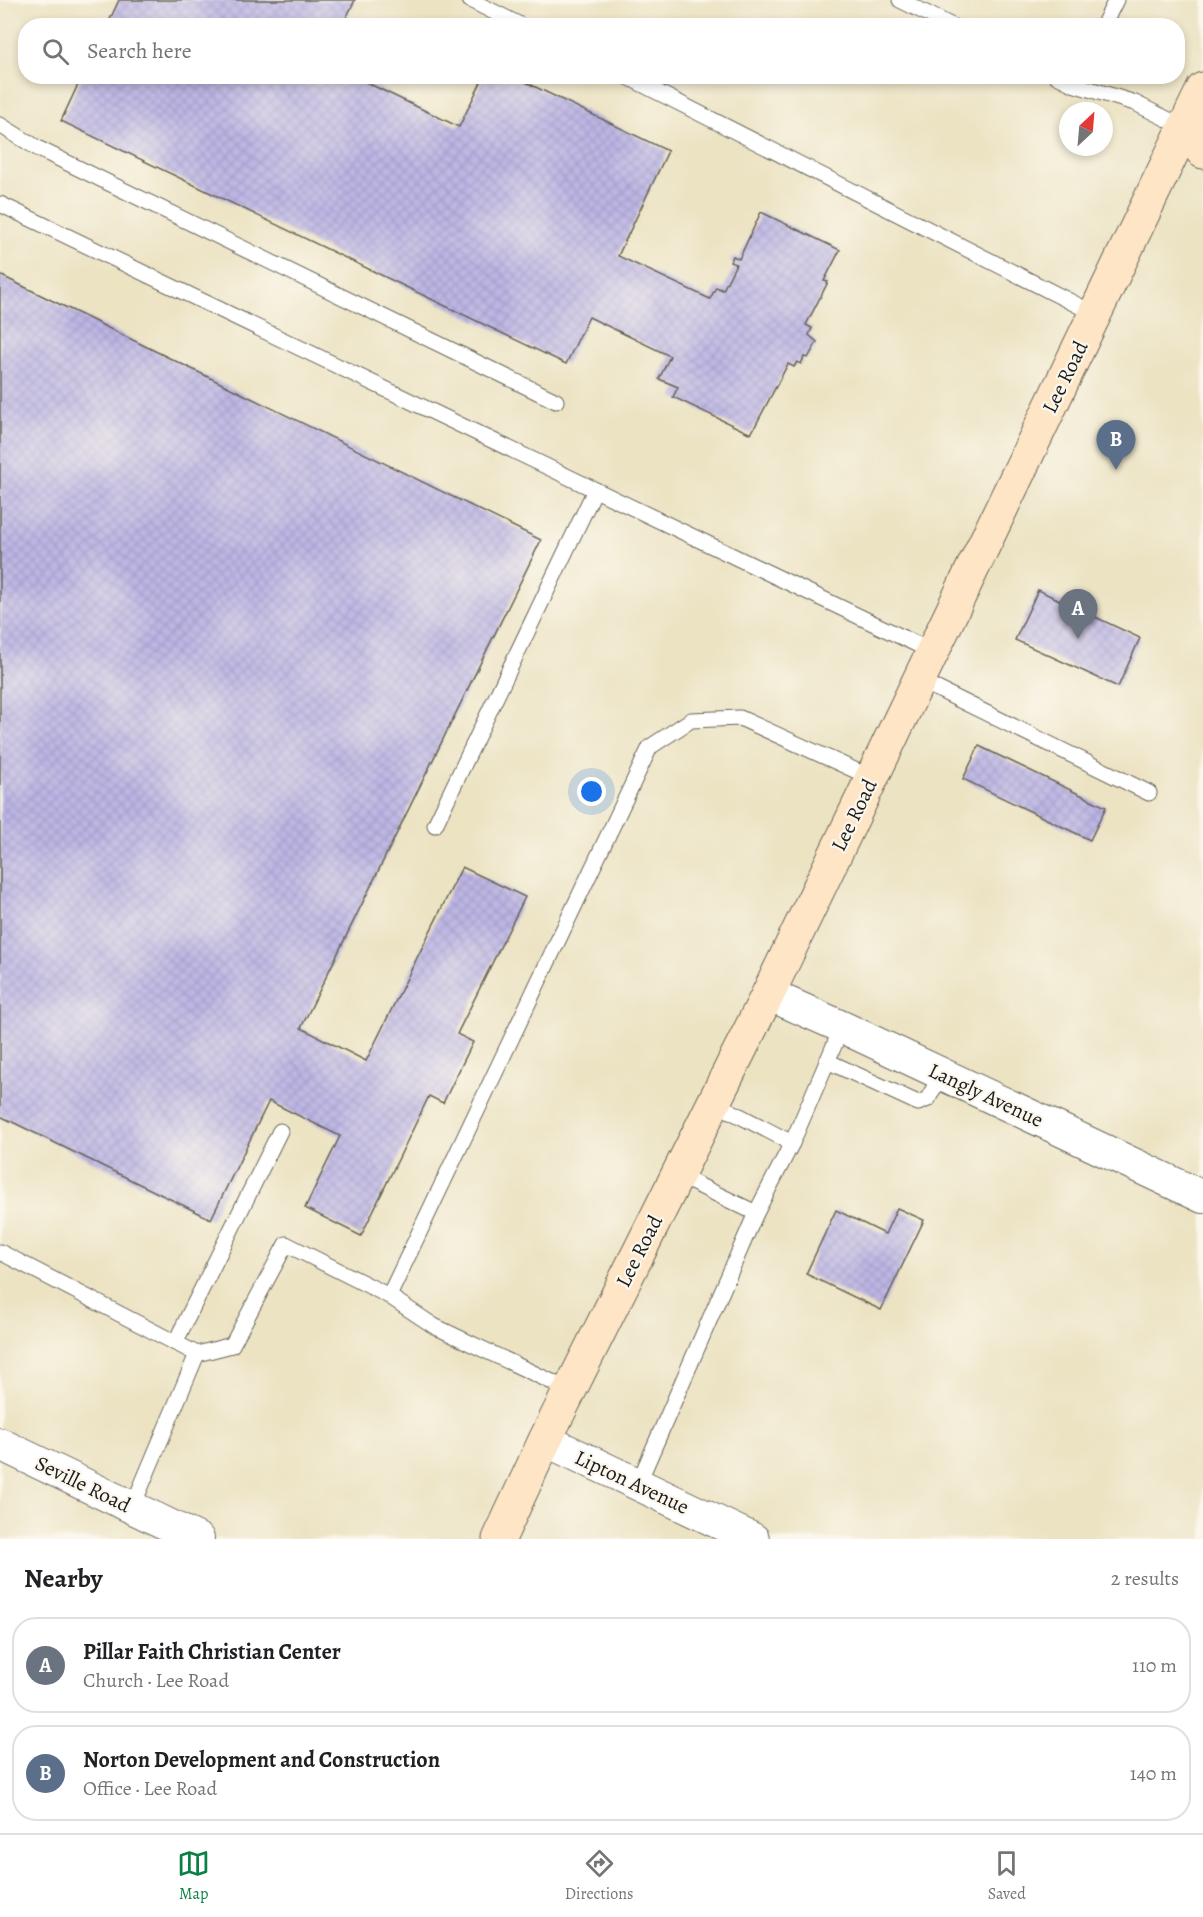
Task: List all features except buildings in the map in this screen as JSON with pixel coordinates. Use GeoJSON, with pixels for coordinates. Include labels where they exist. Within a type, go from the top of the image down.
{"type":"FeatureCollection","features":[{"type":"Feature","properties":{"kind":"main road","name":"Lee Road"},"geometry":{"type":"LineString","coordinates":[[499,1539],[569,1390],[768,994],[1095,314],[1194,140],[1203,89]]}},
{"type":"Feature","properties":{"kind":"street","name":"Langly Avenue"},"geometry":{"type":"LineString","coordinates":[[768,994],[1203,1197]]}},
{"type":"Feature","properties":{"kind":"street","name":"Lipton Avenue"},"geometry":{"type":"LineString","coordinates":[[545,1440],[753,1539]]}},
{"type":"Feature","properties":{"kind":"street","name":"Seville Road"},"geometry":{"type":"LineString","coordinates":[[0,1444],[198,1539]]}},
{"type":"Feature","properties":{"kind":"lane"},"geometry":{"type":"LineString","coordinates":[[470,0],[506,18]]}},
{"type":"Feature","properties":{"kind":"lane"},"geometry":{"type":"LineString","coordinates":[[900,0],[936,18]]}},
{"type":"Feature","properties":{"kind":"lane"},"geometry":{"type":"LineString","coordinates":[[1107,18],[1116,0]]}},
{"type":"Feature","properties":{"kind":"lane"},"geometry":{"type":"LineString","coordinates":[[642,84],[1095,314]]}},
{"type":"Feature","properties":{"kind":"lane"},"geometry":{"type":"LineString","coordinates":[[1073,84],[1135,103],[1194,140]]}},
{"type":"Feature","properties":{"kind":"lane"},"geometry":{"type":"LineString","coordinates":[[0,125],[39,149],[556,401]]}},
{"type":"Feature","properties":{"kind":"lane"},"geometry":{"type":"LineString","coordinates":[[0,204],[595,490],[926,666],[1149,793]]}},
{"type":"Feature","properties":{"kind":"lane"},"geometry":{"type":"LineString","coordinates":[[435,825],[595,490]]}},
{"type":"Feature","properties":{"kind":"lane"},"geometry":{"type":"LineString","coordinates":[[389,1296],[650,747],[692,720],[740,718],[872,778]]}},
{"type":"Feature","properties":{"kind":"lane"},"geometry":{"type":"LineString","coordinates":[[638,1484],[756,1213],[792,1143],[842,1027]]}},
{"type":"Feature","properties":{"kind":"lane"},"geometry":{"type":"LineString","coordinates":[[827,1061],[918,1103],[928,1099],[941,1074]]}},
{"type":"Feature","properties":{"kind":"lane"},"geometry":{"type":"LineString","coordinates":[[714,1102],[792,1143]]}},
{"type":"Feature","properties":{"kind":"lane"},"geometry":{"type":"LineString","coordinates":[[175,1343],[280,1131]]}},
{"type":"Feature","properties":{"kind":"lane"},"geometry":{"type":"LineString","coordinates":[[677,1175],[756,1213]]}},
{"type":"Feature","properties":{"kind":"lane"},"geometry":{"type":"LineString","coordinates":[[0,1252],[197,1354],[232,1345],[286,1244],[389,1296],[434,1326],[569,1390]]}},
{"type":"Feature","properties":{"kind":"lane"},"geometry":{"type":"LineString","coordinates":[[132,1508],[197,1354]]}},
{"type":"Feature","properties":{"kind":"place","name":"Norton Development and Construction"},"geometry":{"type":"Point","coordinates":[1116,470]}},
{"type":"Feature","properties":{"kind":"place","name":"Pillar Faith Christian Center"},"geometry":{"type":"Point","coordinates":[1078,639]}}]}
